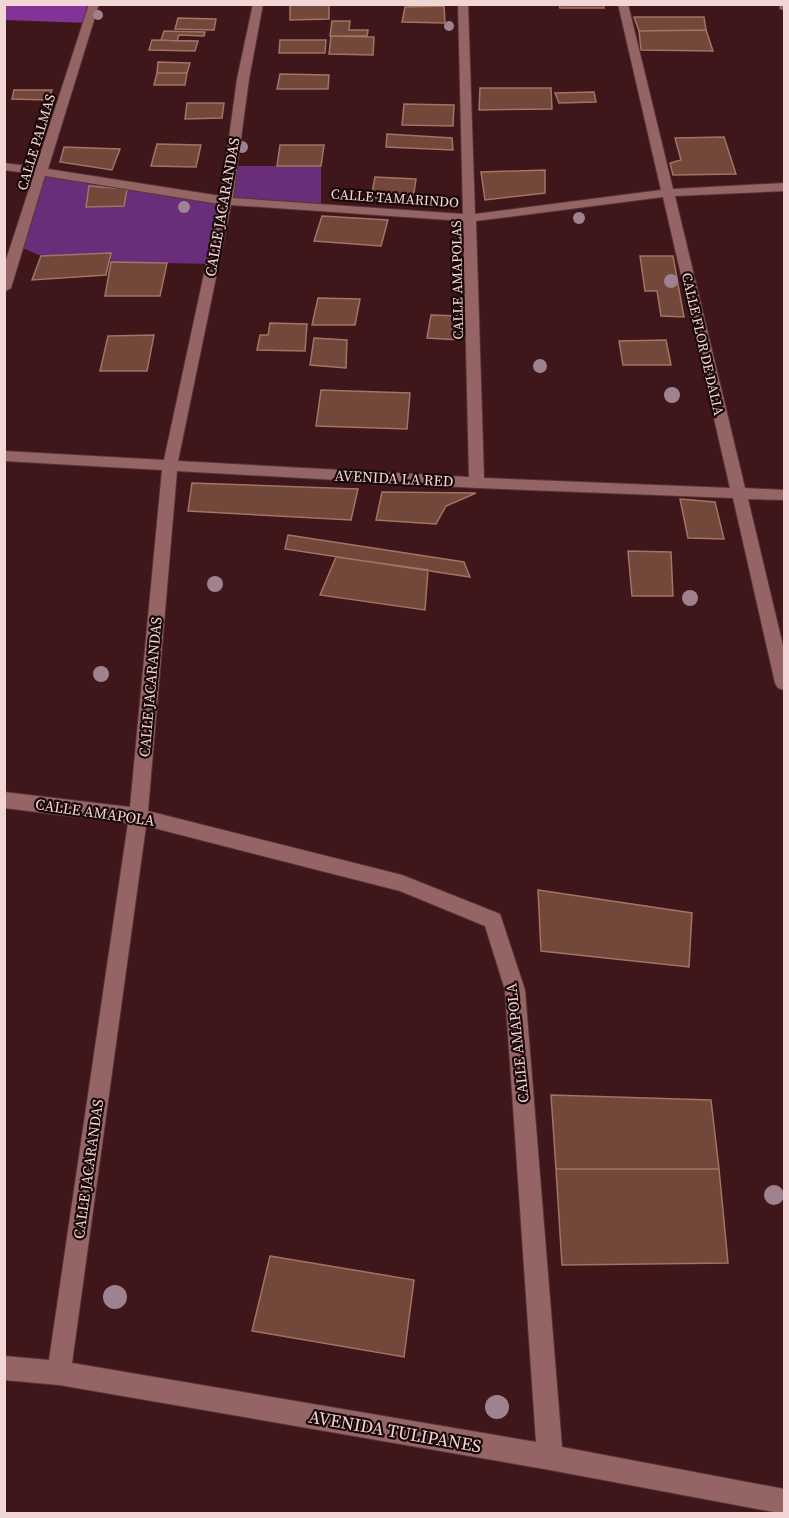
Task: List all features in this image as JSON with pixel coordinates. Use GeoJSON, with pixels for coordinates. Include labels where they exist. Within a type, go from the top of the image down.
{"type":"FeatureCollection","features":[{"type":"Feature","properties":{"kind":"street","name":"CALLE PALMAS"},"geometry":{"type":"LineString","coordinates":[[4,288],[44,171],[94,4]]}},
{"type":"Feature","properties":{"kind":"street","name":"CALLE JACARANDAS"},"geometry":{"type":"LineString","coordinates":[[59,1373],[138,816],[170,465],[226,201],[243,79],[258,4]]}},
{"type":"Feature","properties":{"kind":"street","name":"CALLE AMAPOLAS"},"geometry":{"type":"LineString","coordinates":[[463,4],[477,483]]}},
{"type":"Feature","properties":{"kind":"street","name":"CALLE FLOR DE DALIA"},"geometry":{"type":"LineString","coordinates":[[622,4],[669,193],[784,683]]}},
{"type":"Feature","properties":{"kind":"street","name":"CALLE TAMARINDO"},"geometry":{"type":"LineString","coordinates":[[4,166],[226,201],[471,218],[669,193],[784,187]]}},
{"type":"Feature","properties":{"kind":"street","name":"AVENIDA LA RED"},"geometry":{"type":"LineString","coordinates":[[4,456],[477,483],[784,495]]}},
{"type":"Feature","properties":{"kind":"street","name":"CALLE AMAPOLA"},"geometry":{"type":"LineString","coordinates":[[4,800],[138,816],[402,883],[493,920],[515,990],[550,1457]]}},
{"type":"Feature","properties":{"kind":"street","name":"AVENIDA TULIPANES"},"geometry":{"type":"LineString","coordinates":[[4,1368],[59,1373],[550,1457],[784,1502]]}},
{"type":"Feature","properties":{"kind":"shaded area"},"geometry":{"type":"Polygon","coordinates":[[[5,5],[94,5],[88,23],[5,20],[5,5]]]}},
{"type":"Feature","properties":{"kind":"shaded area"},"geometry":{"type":"Polygon","coordinates":[[[231,166],[321,166],[321,207],[226,201],[231,166]]]}},
{"type":"Feature","properties":{"kind":"shaded area"},"geometry":{"type":"Polygon","coordinates":[[[44,172],[226,201],[213,264],[111,262],[110,254],[41,256],[18,246],[44,172]]]}},
{"type":"Feature","properties":{"kind":"building"},"geometry":{"type":"Polygon","coordinates":[[[290,4],[329,4],[329,19],[290,20],[290,4]]]}},
{"type":"Feature","properties":{"kind":"building"},"geometry":{"type":"Polygon","coordinates":[[[559,4],[603,4],[604,8],[560,8],[559,4]]]}},
{"type":"Feature","properties":{"kind":"building"},"geometry":{"type":"Polygon","coordinates":[[[444,6],[445,23],[402,22],[405,7],[444,6]]]}},
{"type":"Feature","properties":{"kind":"building"},"geometry":{"type":"Polygon","coordinates":[[[634,17],[704,17],[706,30],[639,31],[634,17]]]}},
{"type":"Feature","properties":{"kind":"building"},"geometry":{"type":"Polygon","coordinates":[[[178,18],[216,19],[214,30],[175,29],[178,18]]]}},
{"type":"Feature","properties":{"kind":"building"},"geometry":{"type":"Polygon","coordinates":[[[332,21],[350,21],[349,30],[368,30],[367,36],[330,36],[332,21]]]}},
{"type":"Feature","properties":{"kind":"building"},"geometry":{"type":"Polygon","coordinates":[[[706,30],[713,51],[641,50],[639,31],[706,30]]]}},
{"type":"Feature","properties":{"kind":"building"},"geometry":{"type":"Polygon","coordinates":[[[164,31],[205,32],[204,36],[179,35],[177,41],[161,40],[164,31]]]}},
{"type":"Feature","properties":{"kind":"building"},"geometry":{"type":"Polygon","coordinates":[[[331,36],[374,37],[373,55],[329,54],[331,36]]]}},
{"type":"Feature","properties":{"kind":"building"},"geometry":{"type":"Polygon","coordinates":[[[152,40],[198,41],[195,51],[149,50],[152,40]]]}},
{"type":"Feature","properties":{"kind":"building"},"geometry":{"type":"Polygon","coordinates":[[[280,40],[326,40],[325,53],[279,53],[280,40]]]}},
{"type":"Feature","properties":{"kind":"building"},"geometry":{"type":"Polygon","coordinates":[[[158,62],[190,63],[187,73],[157,73],[158,62]]]}},
{"type":"Feature","properties":{"kind":"building"},"geometry":{"type":"Polygon","coordinates":[[[157,73],[187,73],[185,85],[154,85],[157,73]]]}},
{"type":"Feature","properties":{"kind":"building"},"geometry":{"type":"Polygon","coordinates":[[[280,74],[329,75],[328,89],[277,89],[280,74]]]}},
{"type":"Feature","properties":{"kind":"building"},"geometry":{"type":"Polygon","coordinates":[[[480,88],[551,88],[552,109],[479,110],[480,88]]]}},
{"type":"Feature","properties":{"kind":"building"},"geometry":{"type":"Polygon","coordinates":[[[14,90],[52,90],[48,100],[12,99],[14,90]]]}},
{"type":"Feature","properties":{"kind":"building"},"geometry":{"type":"Polygon","coordinates":[[[594,92],[596,102],[559,103],[555,93],[594,92]]]}},
{"type":"Feature","properties":{"kind":"building"},"geometry":{"type":"Polygon","coordinates":[[[187,103],[224,103],[222,118],[185,119],[187,103]]]}},
{"type":"Feature","properties":{"kind":"building"},"geometry":{"type":"Polygon","coordinates":[[[404,104],[454,105],[453,126],[402,125],[404,104]]]}},
{"type":"Feature","properties":{"kind":"building"},"geometry":{"type":"Polygon","coordinates":[[[387,134],[452,138],[453,150],[386,147],[387,134]]]}},
{"type":"Feature","properties":{"kind":"building"},"geometry":{"type":"Polygon","coordinates":[[[724,137],[736,174],[673,175],[670,163],[681,160],[675,138],[724,137]]]}},
{"type":"Feature","properties":{"kind":"building"},"geometry":{"type":"Polygon","coordinates":[[[157,144],[201,145],[196,167],[151,166],[157,144]]]}},
{"type":"Feature","properties":{"kind":"building"},"geometry":{"type":"Polygon","coordinates":[[[280,145],[324,145],[321,166],[277,166],[280,145]]]}},
{"type":"Feature","properties":{"kind":"building"},"geometry":{"type":"Polygon","coordinates":[[[64,147],[120,149],[112,170],[60,162],[64,147]]]}},
{"type":"Feature","properties":{"kind":"building"},"geometry":{"type":"Polygon","coordinates":[[[545,170],[545,193],[485,200],[481,172],[545,170]]]}},
{"type":"Feature","properties":{"kind":"building"},"geometry":{"type":"Polygon","coordinates":[[[375,177],[416,179],[413,199],[371,198],[375,177]]]}},
{"type":"Feature","properties":{"kind":"building"},"geometry":{"type":"Polygon","coordinates":[[[89,186],[127,189],[124,206],[86,207],[89,186]]]}},
{"type":"Feature","properties":{"kind":"building"},"geometry":{"type":"Polygon","coordinates":[[[322,216],[388,220],[381,246],[314,241],[322,216]]]}},
{"type":"Feature","properties":{"kind":"building"},"geometry":{"type":"Polygon","coordinates":[[[111,253],[106,275],[32,280],[41,256],[111,253]]]}},
{"type":"Feature","properties":{"kind":"building"},"geometry":{"type":"Polygon","coordinates":[[[640,256],[673,256],[684,317],[661,316],[657,291],[645,291],[640,256]]]}},
{"type":"Feature","properties":{"kind":"building"},"geometry":{"type":"Polygon","coordinates":[[[111,262],[167,263],[160,296],[105,296],[111,262]]]}},
{"type":"Feature","properties":{"kind":"building"},"geometry":{"type":"Polygon","coordinates":[[[318,298],[360,299],[355,325],[312,325],[318,298]]]}},
{"type":"Feature","properties":{"kind":"building"},"geometry":{"type":"Polygon","coordinates":[[[431,315],[460,316],[460,340],[427,338],[431,315]]]}},
{"type":"Feature","properties":{"kind":"building"},"geometry":{"type":"Polygon","coordinates":[[[270,323],[307,324],[305,351],[257,350],[260,335],[268,335],[270,323]]]}},
{"type":"Feature","properties":{"kind":"building"},"geometry":{"type":"Polygon","coordinates":[[[154,335],[147,371],[100,371],[108,336],[154,335]]]}},
{"type":"Feature","properties":{"kind":"building"},"geometry":{"type":"Polygon","coordinates":[[[314,338],[347,340],[346,368],[310,365],[314,338]]]}},
{"type":"Feature","properties":{"kind":"building"},"geometry":{"type":"Polygon","coordinates":[[[666,340],[671,365],[623,365],[619,341],[666,340]]]}},
{"type":"Feature","properties":{"kind":"building"},"geometry":{"type":"Polygon","coordinates":[[[321,390],[410,393],[407,429],[316,426],[321,390]]]}},
{"type":"Feature","properties":{"kind":"building"},"geometry":{"type":"Polygon","coordinates":[[[192,483],[358,489],[351,520],[188,511],[192,483]]]}},
{"type":"Feature","properties":{"kind":"building"},"geometry":{"type":"Polygon","coordinates":[[[382,492],[476,493],[446,506],[436,524],[376,520],[382,492]]]}},
{"type":"Feature","properties":{"kind":"building"},"geometry":{"type":"Polygon","coordinates":[[[680,499],[715,502],[724,539],[688,538],[680,499]]]}},
{"type":"Feature","properties":{"kind":"building"},"geometry":{"type":"Polygon","coordinates":[[[288,535],[464,562],[470,577],[285,549],[288,535]]]}},
{"type":"Feature","properties":{"kind":"building"},"geometry":{"type":"Polygon","coordinates":[[[628,551],[671,552],[673,596],[632,596],[628,551]]]}},
{"type":"Feature","properties":{"kind":"building"},"geometry":{"type":"Polygon","coordinates":[[[336,557],[428,570],[425,610],[320,595],[336,557]]]}},
{"type":"Feature","properties":{"kind":"building"},"geometry":{"type":"Polygon","coordinates":[[[538,890],[692,913],[689,967],[541,951],[538,890]]]}},
{"type":"Feature","properties":{"kind":"building"},"geometry":{"type":"Polygon","coordinates":[[[551,1095],[711,1100],[719,1169],[556,1169],[551,1095]]]}},
{"type":"Feature","properties":{"kind":"building"},"geometry":{"type":"Polygon","coordinates":[[[556,1169],[719,1169],[728,1263],[562,1265],[556,1169]]]}},
{"type":"Feature","properties":{"kind":"building"},"geometry":{"type":"Polygon","coordinates":[[[270,1256],[414,1280],[404,1357],[252,1331],[270,1256]]]}}]}
